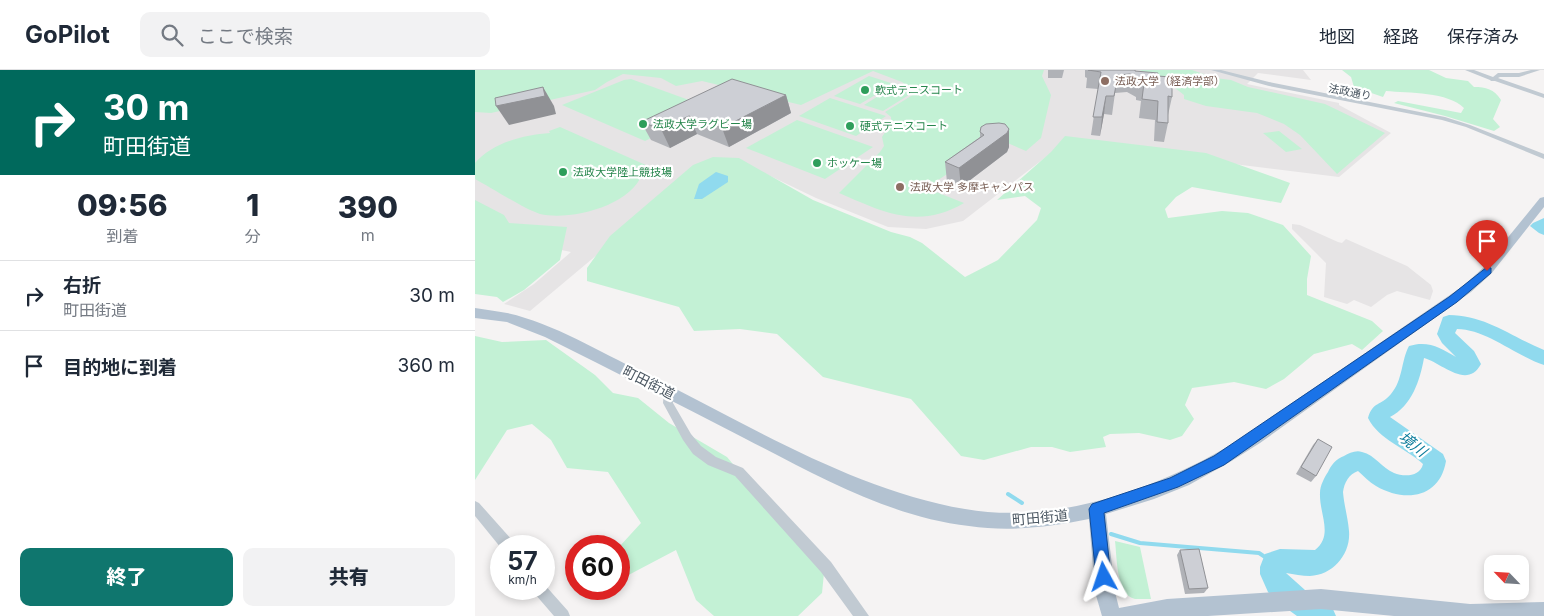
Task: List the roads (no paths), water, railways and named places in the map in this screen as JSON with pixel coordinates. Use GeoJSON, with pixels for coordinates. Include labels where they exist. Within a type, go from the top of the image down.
{"type":"FeatureCollection","features":[{"type":"Feature","properties":{"kind":"main road","name":"町田街道"},"geometry":{"type":"LineString","coordinates":[[475,314],[507,318],[550,333],[824,471],[873,492],[918,507],[969,518],[1001,520],[1077,514],[1173,483],[1207,468],[1233,452],[1467,289],[1487,271],[1542,204]]}},
{"type":"Feature","properties":{"kind":"main road"},"geometry":{"type":"LineString","coordinates":[[1097,509],[1105,592],[1112,616]]}},
{"type":"Feature","properties":{"kind":"main road"},"geometry":{"type":"LineString","coordinates":[[1124,616],[1167,609],[1287,600],[1321,600],[1470,614],[1544,612]]}},
{"type":"Feature","properties":{"kind":"street","name":"法政通り"},"geometry":{"type":"LineString","coordinates":[[1204,70],[1267,86],[1405,112],[1492,137]]}},
{"type":"Feature","properties":{"kind":"street","name":"法政通り"},"geometry":{"type":"LineString","coordinates":[[1214,70],[1283,87],[1427,114],[1468,126],[1544,157]]}},
{"type":"Feature","properties":{"kind":"street"},"geometry":{"type":"LineString","coordinates":[[1468,70],[1544,96]]}},
{"type":"Feature","properties":{"kind":"street"},"geometry":{"type":"LineString","coordinates":[[1493,80],[1498,75],[1519,75],[1537,70]]}},
{"type":"Feature","properties":{"kind":"street"},"geometry":{"type":"LineString","coordinates":[[668,392],[668,403],[687,437],[697,450],[712,461],[739,472],[745,478],[826,567],[862,616]]}},
{"type":"Feature","properties":{"kind":"street"},"geometry":{"type":"LineString","coordinates":[[475,507],[499,535]]}},
{"type":"Feature","properties":{"kind":"street"},"geometry":{"type":"LineString","coordinates":[[549,600],[563,616]]}},
{"type":"Feature","properties":{"kind":"water"},"geometry":{"type":"Polygon","coordinates":[[[716,172],[728,176],[728,182],[702,199],[694,199],[699,184],[716,172]]]}},
{"type":"Feature","properties":{"kind":"waterway","name":"境川"},"geometry":{"type":"LineString","coordinates":[[1544,223],[1538,226],[1544,230]]}},
{"type":"Feature","properties":{"kind":"waterway","name":"境川"},"geometry":{"type":"LineString","coordinates":[[1323,616],[1304,605],[1277,583],[1273,576],[1273,565],[1280,561],[1317,563],[1331,553],[1337,538],[1331,492],[1337,476],[1349,464],[1360,461],[1386,480],[1402,485],[1417,484],[1430,476],[1435,461],[1391,430],[1378,418],[1380,412],[1392,405],[1403,393],[1416,351],[1430,351],[1453,364],[1467,368],[1471,364],[1469,360],[1464,352],[1446,334],[1449,322],[1460,322],[1485,329],[1544,358]]}},
{"type":"Feature","properties":{"kind":"waterway"},"geometry":{"type":"LineString","coordinates":[[1008,494],[1022,503]]}},
{"type":"Feature","properties":{"kind":"waterway"},"geometry":{"type":"LineString","coordinates":[[1111,534],[1140,543],[1259,553],[1274,563]]}},
{"type":"Feature","properties":{"kind":"place","name":"法政大学（経済学部）"},"geometry":{"type":"Point","coordinates":[1105,81]}},
{"type":"Feature","properties":{"kind":"place","name":"軟式テニスコート"},"geometry":{"type":"Point","coordinates":[865,90]}},
{"type":"Feature","properties":{"kind":"place","name":"法政大学ラグビー場"},"geometry":{"type":"Point","coordinates":[643,124]}},
{"type":"Feature","properties":{"kind":"place","name":"硬式テニスコート"},"geometry":{"type":"Point","coordinates":[850,126]}},
{"type":"Feature","properties":{"kind":"place","name":"ホッケー場"},"geometry":{"type":"Point","coordinates":[817,163]}},
{"type":"Feature","properties":{"kind":"place","name":"法政大学陸上競技場"},"geometry":{"type":"Point","coordinates":[563,172]}},
{"type":"Feature","properties":{"kind":"place","name":"法政大学 多摩キャンパス"},"geometry":{"type":"Point","coordinates":[900,187]}}]}
